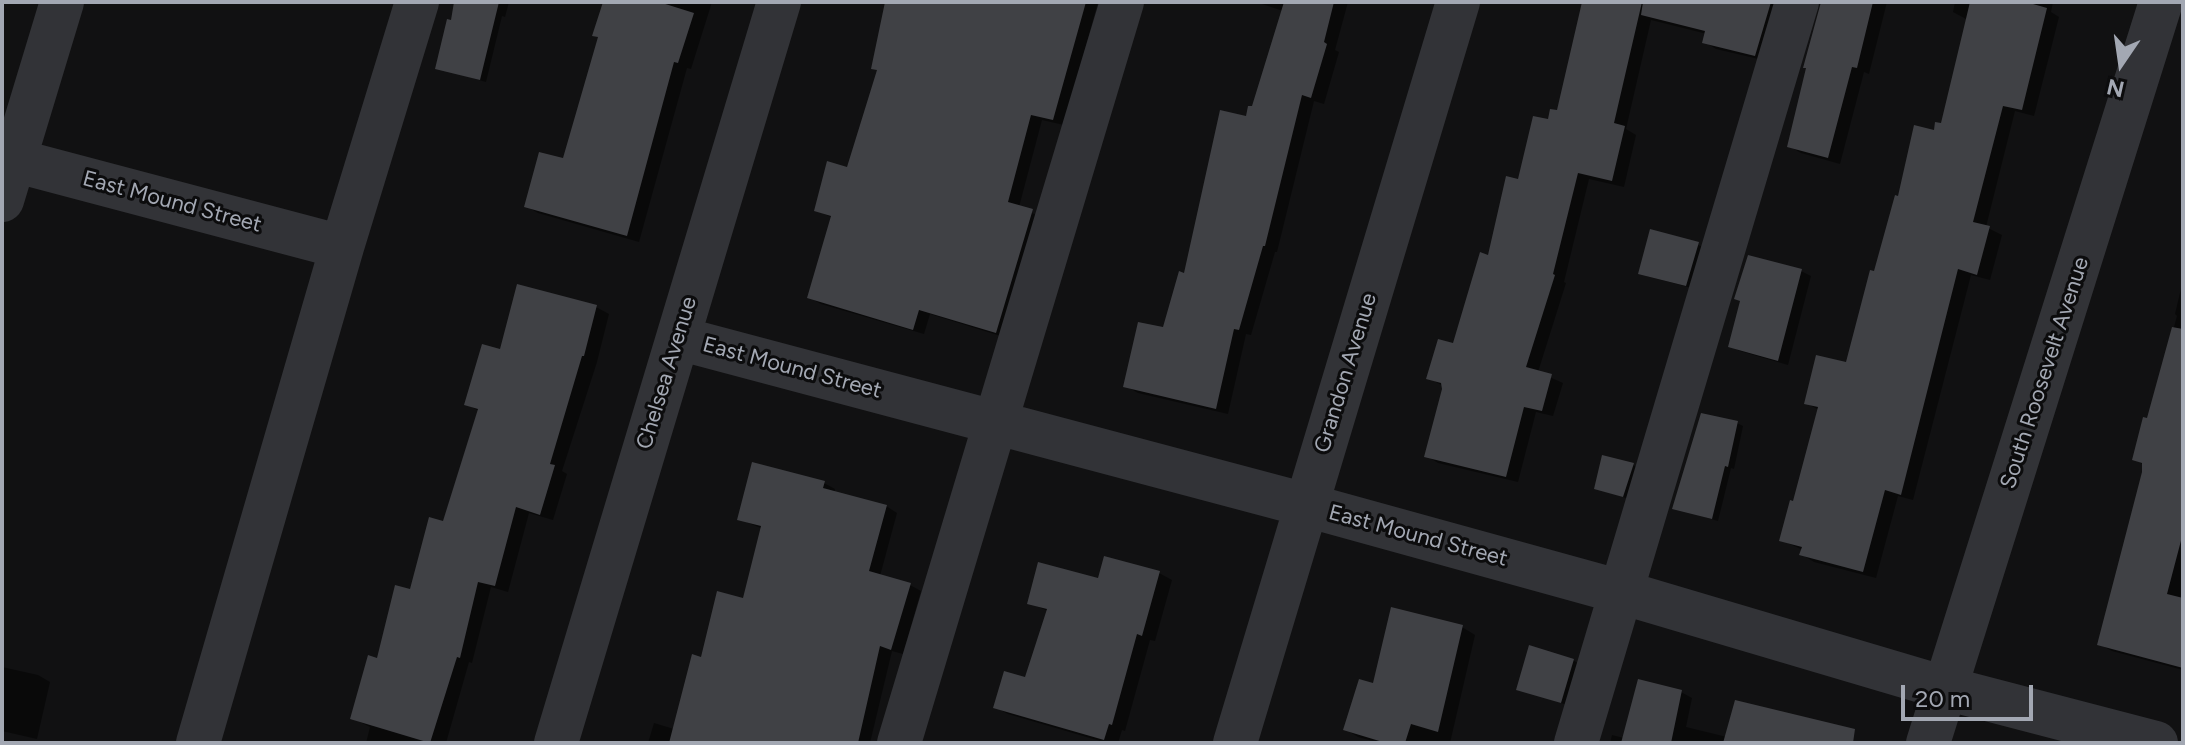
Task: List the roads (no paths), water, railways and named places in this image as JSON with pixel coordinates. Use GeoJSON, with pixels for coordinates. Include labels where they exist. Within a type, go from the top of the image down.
{"type":"FeatureCollection","features":[{"type":"Feature","properties":{"kind":"street"},"geometry":{"type":"LineString","coordinates":[[6,173],[62,2]]}},
{"type":"Feature","properties":{"kind":"street"},"geometry":{"type":"LineString","coordinates":[[198,743],[342,247],[417,2]]}},
{"type":"Feature","properties":{"kind":"street","name":"Chelsea Avenue"},"geometry":{"type":"LineString","coordinates":[[556,743],[779,2]]}},
{"type":"Feature","properties":{"kind":"street"},"geometry":{"type":"LineString","coordinates":[[899,743],[1122,2]]}},
{"type":"Feature","properties":{"kind":"street","name":"Grandon Avenue"},"geometry":{"type":"LineString","coordinates":[[1235,743],[1458,2]]}},
{"type":"Feature","properties":{"kind":"street"},"geometry":{"type":"LineString","coordinates":[[1576,743],[1797,2]]}},
{"type":"Feature","properties":{"kind":"street","name":"South Roosevelt Avenue"},"geometry":{"type":"LineString","coordinates":[[1928,743],[2161,2]]}},
{"type":"Feature","properties":{"kind":"street","name":"East Mound Street"},"geometry":{"type":"LineString","coordinates":[[6,173],[342,247]]}},
{"type":"Feature","properties":{"kind":"street","name":"East Mound Street"},"geometry":{"type":"LineString","coordinates":[[678,338],[1306,505],[1621,592],[1945,688],[2156,743]]}}]}
